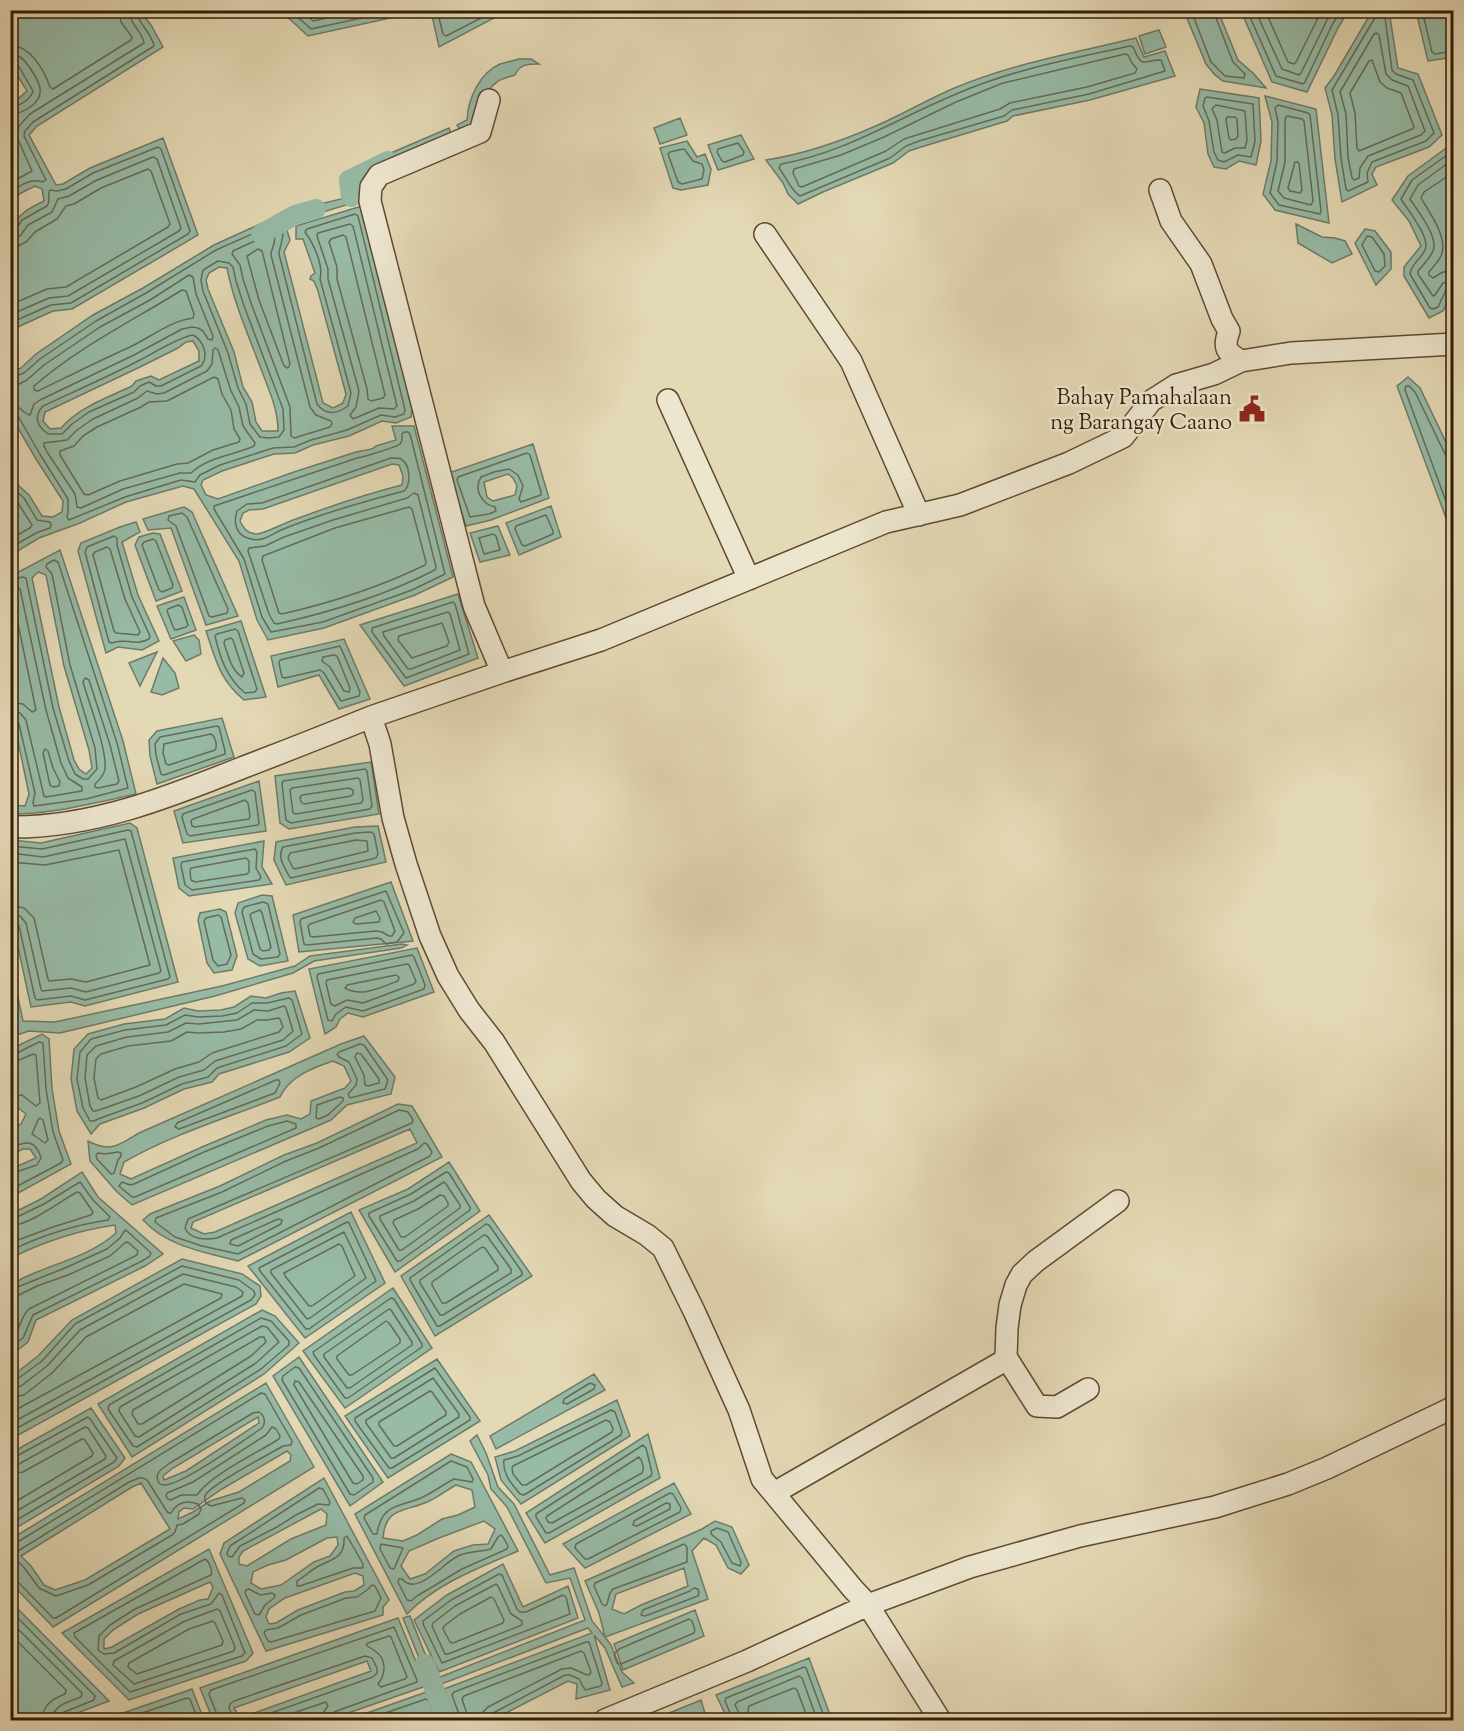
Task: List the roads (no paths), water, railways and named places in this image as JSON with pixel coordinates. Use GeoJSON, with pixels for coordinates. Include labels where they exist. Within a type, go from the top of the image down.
{"type":"FeatureCollection","features":[{"type":"Feature","properties":{"kind":"street"},"geometry":{"type":"LineString","coordinates":[[489,100],[480,132],[379,175],[371,187],[370,201],[474,606],[502,672]]}},
{"type":"Feature","properties":{"kind":"street"},"geometry":{"type":"LineString","coordinates":[[1160,190],[1171,221],[1201,264],[1222,319],[1229,331],[1225,342],[1228,352],[1241,361]]}},
{"type":"Feature","properties":{"kind":"street"},"geometry":{"type":"LineString","coordinates":[[765,234],[851,361],[919,515]]}},
{"type":"Feature","properties":{"kind":"street"},"geometry":{"type":"LineString","coordinates":[[10,827],[62,824],[142,805],[192,788],[371,717],[601,640],[886,522],[960,505],[1080,458],[1123,437],[1151,402],[1176,386],[1214,374],[1241,361],[1291,353],[1454,344]]}},
{"type":"Feature","properties":{"kind":"street"},"geometry":{"type":"LineString","coordinates":[[668,400],[749,579]]}},
{"type":"Feature","properties":{"kind":"street"},"geometry":{"type":"LineString","coordinates":[[371,717],[380,744],[393,818],[406,864],[430,936],[448,976],[469,1010],[494,1042],[581,1181],[615,1216],[647,1235],[663,1248],[739,1410],[762,1479],[868,1605],[940,1720]]}},
{"type":"Feature","properties":{"kind":"street"},"geometry":{"type":"LineString","coordinates":[[1088,1389],[1057,1407],[1037,1406],[1006,1357],[1006,1328],[1010,1305],[1022,1274],[1036,1261],[1118,1201]]}},
{"type":"Feature","properties":{"kind":"street"},"geometry":{"type":"LineString","coordinates":[[774,1492],[1002,1362],[1006,1357]]}},
{"type":"Feature","properties":{"kind":"street"},"geometry":{"type":"LineString","coordinates":[[605,1720],[747,1661],[868,1605],[970,1567],[1080,1536],[1215,1507],[1288,1484],[1327,1468],[1454,1407]]}},
{"type":"Feature","properties":{"kind":"water"},"geometry":{"type":"Polygon","coordinates":[[[11,10],[140,11],[163,47],[37,126],[29,135],[56,185],[63,184],[90,168],[163,138],[198,235],[72,309],[53,311],[11,330],[11,228],[25,212],[44,201],[42,189],[35,186],[11,201],[11,102],[27,91],[11,65],[11,10]]]}},
{"type":"Feature","properties":{"kind":"water"},"geometry":{"type":"Polygon","coordinates":[[[422,10],[308,36],[281,11],[422,10]]]}},
{"type":"Feature","properties":{"kind":"water"},"geometry":{"type":"Polygon","coordinates":[[[1241,10],[1348,11],[1307,92],[1272,82],[1241,10]]]}},
{"type":"Feature","properties":{"kind":"water"},"geometry":{"type":"Polygon","coordinates":[[[431,11],[494,11],[496,17],[439,47],[431,11]]]}},
{"type":"Feature","properties":{"kind":"water"},"geometry":{"type":"Polygon","coordinates":[[[1184,11],[1218,11],[1238,60],[1266,88],[1223,81],[1215,75],[1206,64],[1184,11]]]}},
{"type":"Feature","properties":{"kind":"water"},"geometry":{"type":"Polygon","coordinates":[[[1372,11],[1389,11],[1398,68],[1418,74],[1442,135],[1429,147],[1376,167],[1372,174],[1377,185],[1342,202],[1335,159],[1332,115],[1325,88],[1372,11]]]}},
{"type":"Feature","properties":{"kind":"water"},"geometry":{"type":"Polygon","coordinates":[[[1416,11],[1453,11],[1453,57],[1428,61],[1416,11]]]}},
{"type":"Feature","properties":{"kind":"water"},"geometry":{"type":"Polygon","coordinates":[[[1159,30],[1166,47],[1145,54],[1139,36],[1159,30]]]}},
{"type":"Feature","properties":{"kind":"water"},"geometry":{"type":"Polygon","coordinates":[[[1136,38],[1144,57],[1165,51],[1175,76],[1090,100],[1013,116],[1007,121],[909,151],[893,163],[798,204],[788,194],[766,160],[809,151],[851,136],[974,80],[1042,60],[1136,38]]]}},
{"type":"Feature","properties":{"kind":"water"},"geometry":{"type":"Polygon","coordinates":[[[519,59],[531,59],[539,64],[522,67],[515,75],[492,86],[483,103],[478,128],[464,137],[457,125],[467,120],[476,87],[493,68],[519,59]]]}},
{"type":"Feature","properties":{"kind":"water"},"geometry":{"type":"Polygon","coordinates":[[[1200,89],[1259,98],[1261,141],[1256,165],[1239,161],[1226,169],[1214,167],[1208,154],[1204,123],[1196,107],[1200,89]]]}},
{"type":"Feature","properties":{"kind":"water"},"geometry":{"type":"Polygon","coordinates":[[[1265,96],[1316,109],[1329,223],[1275,210],[1263,194],[1271,161],[1272,122],[1265,96]]]}},
{"type":"Feature","properties":{"kind":"water"},"geometry":{"type":"Polygon","coordinates":[[[680,118],[687,135],[660,144],[654,128],[680,118]]]}},
{"type":"Feature","properties":{"kind":"water"},"geometry":{"type":"Polygon","coordinates":[[[449,128],[453,139],[368,179],[363,165],[449,128]]]}},
{"type":"Feature","properties":{"kind":"water"},"geometry":{"type":"Polygon","coordinates":[[[741,135],[754,159],[718,170],[708,145],[741,135]]]}},
{"type":"Feature","properties":{"kind":"water"},"geometry":{"type":"Polygon","coordinates":[[[687,141],[697,157],[705,154],[711,169],[708,185],[681,190],[673,188],[660,148],[687,141]]]}},
{"type":"Feature","properties":{"kind":"water"},"geometry":{"type":"Polygon","coordinates":[[[1449,146],[1454,155],[1453,290],[1443,311],[1429,318],[1404,276],[1404,267],[1421,246],[1409,221],[1392,200],[1408,176],[1449,146]]]}},
{"type":"Feature","properties":{"kind":"water"},"geometry":{"type":"Polygon","coordinates":[[[356,170],[358,178],[354,187],[359,201],[293,221],[288,212],[345,198],[344,174],[356,170]]]}},
{"type":"Feature","properties":{"kind":"water"},"geometry":{"type":"Polygon","coordinates":[[[362,206],[412,409],[411,417],[396,423],[382,421],[349,436],[313,445],[295,453],[274,454],[222,471],[203,480],[201,485],[206,495],[218,499],[396,440],[392,426],[414,426],[453,577],[415,595],[324,628],[268,640],[257,620],[239,561],[194,489],[183,486],[126,502],[80,523],[39,538],[11,555],[10,478],[29,495],[42,516],[53,517],[62,512],[63,501],[11,416],[11,373],[93,315],[214,245],[282,214],[290,240],[284,252],[323,403],[333,408],[343,403],[346,394],[318,291],[314,281],[310,279],[315,273],[303,239],[296,239],[296,226],[362,206]],[[219,267],[209,273],[206,280],[234,352],[243,387],[252,402],[256,422],[262,431],[278,431],[273,402],[238,308],[227,268],[219,267]],[[193,341],[186,342],[140,367],[45,412],[43,421],[50,429],[61,428],[76,414],[132,386],[136,381],[151,376],[159,380],[199,361],[199,351],[193,341]],[[392,464],[263,509],[243,513],[240,521],[249,532],[261,533],[335,505],[402,485],[403,476],[399,465],[392,464]]]}},
{"type":"Feature","properties":{"kind":"water"},"geometry":{"type":"Polygon","coordinates":[[[1296,224],[1322,237],[1345,241],[1352,254],[1332,263],[1298,243],[1296,224]]]}},
{"type":"Feature","properties":{"kind":"water"},"geometry":{"type":"Polygon","coordinates":[[[1365,229],[1375,231],[1391,252],[1391,269],[1376,285],[1355,243],[1365,229]]]}},
{"type":"Feature","properties":{"kind":"water"},"geometry":{"type":"Polygon","coordinates":[[[1408,377],[1420,388],[1453,457],[1453,519],[1449,526],[1397,386],[1408,377]]]}},
{"type":"Feature","properties":{"kind":"water"},"geometry":{"type":"Polygon","coordinates":[[[533,444],[549,498],[491,520],[466,526],[449,473],[533,444]],[[508,474],[484,482],[487,497],[493,501],[515,495],[517,486],[508,474]]]}},
{"type":"Feature","properties":{"kind":"water"},"geometry":{"type":"Polygon","coordinates":[[[551,506],[561,537],[519,555],[506,523],[551,506]]]}},
{"type":"Feature","properties":{"kind":"water"},"geometry":{"type":"Polygon","coordinates":[[[184,507],[192,512],[238,616],[206,625],[171,528],[148,530],[143,519],[184,507]]]}},
{"type":"Feature","properties":{"kind":"water"},"geometry":{"type":"Polygon","coordinates":[[[136,522],[140,532],[122,542],[138,595],[159,641],[142,650],[118,647],[106,653],[78,551],[81,543],[136,522]]]}},
{"type":"Feature","properties":{"kind":"water"},"geometry":{"type":"Polygon","coordinates":[[[498,526],[510,555],[480,562],[470,533],[498,526]]]}},
{"type":"Feature","properties":{"kind":"water"},"geometry":{"type":"Polygon","coordinates":[[[153,533],[160,534],[182,591],[156,601],[135,545],[139,537],[153,533]]]}},
{"type":"Feature","properties":{"kind":"water"},"geometry":{"type":"Polygon","coordinates":[[[60,550],[123,741],[136,794],[58,810],[11,814],[11,805],[25,806],[29,794],[11,708],[11,576],[60,550]],[[38,572],[32,578],[59,707],[74,760],[79,769],[86,774],[92,768],[89,750],[64,666],[46,575],[38,572]]]}},
{"type":"Feature","properties":{"kind":"water"},"geometry":{"type":"Polygon","coordinates":[[[458,594],[478,658],[404,686],[360,625],[458,594]]]}},
{"type":"Feature","properties":{"kind":"water"},"geometry":{"type":"Polygon","coordinates":[[[184,597],[196,630],[171,639],[157,606],[184,597]]]}},
{"type":"Feature","properties":{"kind":"water"},"geometry":{"type":"Polygon","coordinates":[[[241,621],[266,697],[244,700],[236,692],[219,668],[206,631],[241,621]]]}},
{"type":"Feature","properties":{"kind":"water"},"geometry":{"type":"Polygon","coordinates":[[[194,635],[199,640],[201,654],[186,661],[173,641],[194,635]]]}},
{"type":"Feature","properties":{"kind":"water"},"geometry":{"type":"Polygon","coordinates":[[[344,639],[370,699],[339,709],[319,675],[278,687],[271,656],[344,639]]]}},
{"type":"Feature","properties":{"kind":"water"},"geometry":{"type":"Polygon","coordinates":[[[157,652],[140,686],[129,663],[157,652]]]}},
{"type":"Feature","properties":{"kind":"water"},"geometry":{"type":"Polygon","coordinates":[[[163,658],[175,673],[179,688],[162,695],[151,692],[163,658]]]}},
{"type":"Feature","properties":{"kind":"water"},"geometry":{"type":"Polygon","coordinates":[[[222,718],[234,757],[157,784],[150,756],[149,740],[157,731],[222,718]]]}},
{"type":"Feature","properties":{"kind":"water"},"geometry":{"type":"Polygon","coordinates":[[[371,762],[379,814],[289,829],[280,823],[275,776],[371,762]]]}},
{"type":"Feature","properties":{"kind":"water"},"geometry":{"type":"Polygon","coordinates":[[[259,781],[266,831],[183,843],[174,811],[259,781]]]}},
{"type":"Feature","properties":{"kind":"water"},"geometry":{"type":"Polygon","coordinates":[[[130,823],[137,828],[178,982],[85,1006],[71,1002],[31,1007],[11,915],[11,840],[41,843],[130,823]]]}},
{"type":"Feature","properties":{"kind":"water"},"geometry":{"type":"Polygon","coordinates":[[[378,826],[386,862],[286,885],[274,860],[276,842],[355,827],[378,826]]]}},
{"type":"Feature","properties":{"kind":"water"},"geometry":{"type":"Polygon","coordinates":[[[264,841],[262,867],[272,884],[189,896],[179,888],[173,858],[264,841]]]}},
{"type":"Feature","properties":{"kind":"water"},"geometry":{"type":"Polygon","coordinates":[[[391,882],[413,941],[299,952],[293,915],[391,882]]]}},
{"type":"Feature","properties":{"kind":"water"},"geometry":{"type":"Polygon","coordinates":[[[262,895],[272,896],[288,961],[260,966],[248,959],[235,913],[238,903],[262,895]]]}},
{"type":"Feature","properties":{"kind":"water"},"geometry":{"type":"Polygon","coordinates":[[[220,909],[226,912],[237,956],[232,970],[214,973],[207,963],[198,920],[200,913],[220,909]]]}},
{"type":"Feature","properties":{"kind":"water"},"geometry":{"type":"Polygon","coordinates":[[[407,945],[401,948],[314,961],[293,973],[215,996],[60,1033],[29,1031],[11,1037],[11,965],[23,1021],[55,1022],[222,986],[295,966],[310,956],[407,945]]]}},
{"type":"Feature","properties":{"kind":"water"},"geometry":{"type":"Polygon","coordinates":[[[417,948],[434,992],[363,1017],[348,1013],[340,1019],[336,1027],[325,1034],[309,969],[417,948]]]}},
{"type":"Feature","properties":{"kind":"water"},"geometry":{"type":"Polygon","coordinates":[[[295,991],[310,1038],[289,1052],[219,1074],[212,1082],[184,1089],[144,1108],[100,1124],[91,1134],[77,1111],[71,1079],[74,1049],[88,1034],[124,1024],[165,1019],[184,1008],[198,1011],[221,1010],[234,1007],[251,996],[266,998],[295,991]]]}},
{"type":"Feature","properties":{"kind":"water"},"geometry":{"type":"Polygon","coordinates":[[[42,1034],[49,1039],[52,1089],[59,1131],[71,1164],[11,1197],[11,1169],[36,1158],[30,1149],[23,1149],[11,1155],[11,1129],[21,1124],[26,1114],[18,1108],[11,1114],[11,1049],[42,1034]]]}},
{"type":"Feature","properties":{"kind":"water"},"geometry":{"type":"Polygon","coordinates":[[[364,1036],[395,1077],[391,1094],[347,1105],[331,1120],[132,1205],[117,1192],[90,1161],[88,1141],[109,1147],[120,1144],[139,1133],[364,1036]],[[333,1061],[309,1070],[289,1084],[280,1097],[143,1152],[124,1162],[120,1174],[131,1179],[266,1120],[287,1115],[301,1119],[310,1114],[311,1101],[345,1088],[351,1081],[344,1066],[333,1061]]]}},
{"type":"Feature","properties":{"kind":"water"},"geometry":{"type":"Polygon","coordinates":[[[398,1104],[412,1106],[442,1157],[238,1261],[175,1242],[164,1237],[143,1220],[150,1214],[220,1186],[284,1155],[317,1143],[398,1104]],[[410,1129],[193,1222],[191,1228],[204,1234],[215,1232],[417,1143],[410,1129]]]}},
{"type":"Feature","properties":{"kind":"water"},"geometry":{"type":"Polygon","coordinates":[[[449,1162],[480,1211],[395,1272],[359,1210],[408,1189],[449,1162]]]}},
{"type":"Feature","properties":{"kind":"water"},"geometry":{"type":"Polygon","coordinates":[[[82,1172],[98,1197],[163,1254],[145,1266],[36,1320],[28,1342],[11,1355],[11,1285],[29,1275],[87,1252],[116,1233],[115,1225],[75,1233],[11,1258],[11,1214],[41,1199],[82,1172]]]}},
{"type":"Feature","properties":{"kind":"water"},"geometry":{"type":"Polygon","coordinates":[[[351,1212],[385,1283],[305,1338],[248,1266],[351,1212]]]}},
{"type":"Feature","properties":{"kind":"water"},"geometry":{"type":"Polygon","coordinates":[[[489,1215],[532,1276],[435,1336],[401,1276],[489,1215]]]}},
{"type":"Feature","properties":{"kind":"water"},"geometry":{"type":"Polygon","coordinates":[[[182,1259],[242,1274],[260,1286],[261,1296],[256,1304],[11,1439],[11,1377],[38,1356],[72,1320],[182,1259]]]}},
{"type":"Feature","properties":{"kind":"water"},"geometry":{"type":"Polygon","coordinates":[[[393,1288],[432,1348],[345,1408],[303,1351],[393,1288]]]}},
{"type":"Feature","properties":{"kind":"water"},"geometry":{"type":"Polygon","coordinates":[[[262,1310],[275,1316],[299,1343],[264,1374],[132,1457],[98,1404],[262,1310]]]}},
{"type":"Feature","properties":{"kind":"water"},"geometry":{"type":"Polygon","coordinates":[[[299,1357],[383,1482],[350,1506],[273,1376],[299,1357]]]}},
{"type":"Feature","properties":{"kind":"water"},"geometry":{"type":"Polygon","coordinates":[[[437,1359],[480,1421],[388,1478],[345,1416],[437,1359]]]}},
{"type":"Feature","properties":{"kind":"water"},"geometry":{"type":"Polygon","coordinates":[[[594,1374],[605,1390],[496,1449],[490,1436],[594,1374]]]}},
{"type":"Feature","properties":{"kind":"water"},"geometry":{"type":"Polygon","coordinates":[[[266,1383],[314,1467],[53,1627],[11,1583],[11,1539],[266,1383]],[[258,1417],[173,1468],[163,1476],[164,1480],[186,1471],[259,1423],[258,1417]],[[287,1451],[193,1509],[184,1508],[179,1512],[178,1519],[210,1501],[239,1492],[290,1461],[291,1455],[287,1451]],[[141,1483],[21,1556],[44,1585],[55,1590],[85,1580],[170,1529],[141,1483]]]}},
{"type":"Feature","properties":{"kind":"water"},"geometry":{"type":"Polygon","coordinates":[[[617,1400],[630,1436],[521,1504],[501,1480],[495,1457],[515,1451],[617,1400]]]}},
{"type":"Feature","properties":{"kind":"water"},"geometry":{"type":"Polygon","coordinates":[[[91,1408],[125,1458],[119,1466],[11,1531],[11,1453],[91,1408]]]}},
{"type":"Feature","properties":{"kind":"water"},"geometry":{"type":"Polygon","coordinates":[[[648,1434],[660,1478],[545,1543],[526,1513],[648,1434]]]}},
{"type":"Feature","properties":{"kind":"water"},"geometry":{"type":"Polygon","coordinates":[[[477,1435],[498,1487],[514,1504],[550,1575],[574,1568],[592,1621],[611,1645],[622,1672],[634,1683],[622,1687],[605,1648],[594,1635],[610,1690],[576,1699],[577,1684],[568,1681],[492,1720],[456,1720],[444,1689],[592,1633],[588,1628],[431,1688],[403,1618],[410,1616],[435,1679],[585,1620],[570,1578],[546,1583],[507,1507],[491,1489],[488,1475],[470,1441],[477,1435]]]}},
{"type":"Feature","properties":{"kind":"water"},"geometry":{"type":"Polygon","coordinates":[[[451,1454],[471,1462],[518,1551],[445,1585],[407,1614],[355,1514],[451,1454]],[[456,1485],[431,1500],[392,1516],[385,1528],[383,1538],[403,1541],[442,1519],[475,1507],[472,1490],[456,1485]],[[484,1521],[409,1551],[401,1566],[410,1579],[425,1574],[454,1551],[473,1545],[488,1544],[495,1529],[484,1521]]]}},
{"type":"Feature","properties":{"kind":"water"},"geometry":{"type":"Polygon","coordinates":[[[324,1478],[389,1600],[383,1607],[383,1615],[266,1651],[220,1554],[224,1543],[324,1478]],[[321,1509],[243,1551],[239,1557],[239,1564],[247,1566],[291,1539],[326,1525],[327,1514],[321,1509]],[[337,1537],[327,1538],[286,1560],[253,1572],[251,1583],[261,1589],[281,1585],[314,1562],[330,1556],[338,1545],[337,1537]],[[355,1573],[285,1598],[269,1609],[266,1617],[269,1624],[276,1623],[298,1610],[345,1592],[354,1591],[364,1585],[363,1576],[355,1573]]]}},
{"type":"Feature","properties":{"kind":"water"},"geometry":{"type":"Polygon","coordinates":[[[674,1483],[691,1514],[585,1568],[563,1544],[674,1483]]]}},
{"type":"Feature","properties":{"kind":"water"},"geometry":{"type":"Polygon","coordinates":[[[715,1521],[732,1527],[749,1565],[741,1574],[728,1568],[716,1545],[704,1538],[692,1551],[708,1599],[605,1637],[599,1613],[585,1581],[702,1529],[715,1521]],[[684,1568],[616,1594],[612,1609],[624,1614],[688,1586],[684,1568]]]}},
{"type":"Feature","properties":{"kind":"water"},"geometry":{"type":"Polygon","coordinates":[[[209,1549],[253,1653],[246,1661],[129,1700],[62,1633],[209,1549]],[[210,1582],[138,1614],[113,1630],[104,1639],[104,1649],[112,1647],[179,1609],[208,1599],[213,1587],[210,1582]]]}},
{"type":"Feature","properties":{"kind":"water"},"geometry":{"type":"Polygon","coordinates":[[[503,1564],[523,1607],[568,1586],[578,1618],[439,1672],[414,1620],[447,1595],[503,1564]]]}},
{"type":"Feature","properties":{"kind":"water"},"geometry":{"type":"Polygon","coordinates":[[[10,1602],[109,1701],[59,1720],[11,1720],[10,1602]]]}},
{"type":"Feature","properties":{"kind":"water"},"geometry":{"type":"Polygon","coordinates":[[[695,1610],[704,1636],[623,1670],[614,1644],[695,1610]]]}},
{"type":"Feature","properties":{"kind":"water"},"geometry":{"type":"Polygon","coordinates":[[[398,1618],[426,1686],[328,1720],[213,1720],[200,1688],[398,1618]],[[367,1661],[234,1708],[240,1718],[371,1671],[367,1661]]]}},
{"type":"Feature","properties":{"kind":"water"},"geometry":{"type":"Polygon","coordinates":[[[809,1658],[829,1712],[826,1720],[728,1720],[716,1695],[809,1658]]]}},
{"type":"Feature","properties":{"kind":"water"},"geometry":{"type":"Polygon","coordinates":[[[192,1689],[204,1720],[103,1720],[192,1689]]]}},
{"type":"Feature","properties":{"kind":"water"},"geometry":{"type":"Polygon","coordinates":[[[432,1690],[442,1720],[347,1720],[432,1690]]]}},
{"type":"Feature","properties":{"kind":"water"},"geometry":{"type":"Polygon","coordinates":[[[701,1700],[707,1720],[652,1720],[701,1700]]]}},
{"type":"Feature","properties":{"kind":"waterway"},"geometry":{"type":"LineString","coordinates":[[351,197],[349,180],[388,161]]}},
{"type":"Feature","properties":{"kind":"waterway"},"geometry":{"type":"LineString","coordinates":[[261,234],[295,215],[316,209]]}},
{"type":"Feature","properties":{"kind":"waterway"},"geometry":{"type":"LineString","coordinates":[[425,1664],[446,1720]]}},
{"type":"Feature","properties":{"kind":"place","name":"Bahay Pamahalaan ng Barangay Caano"},"geometry":{"type":"Point","coordinates":[1252,409]}}]}
